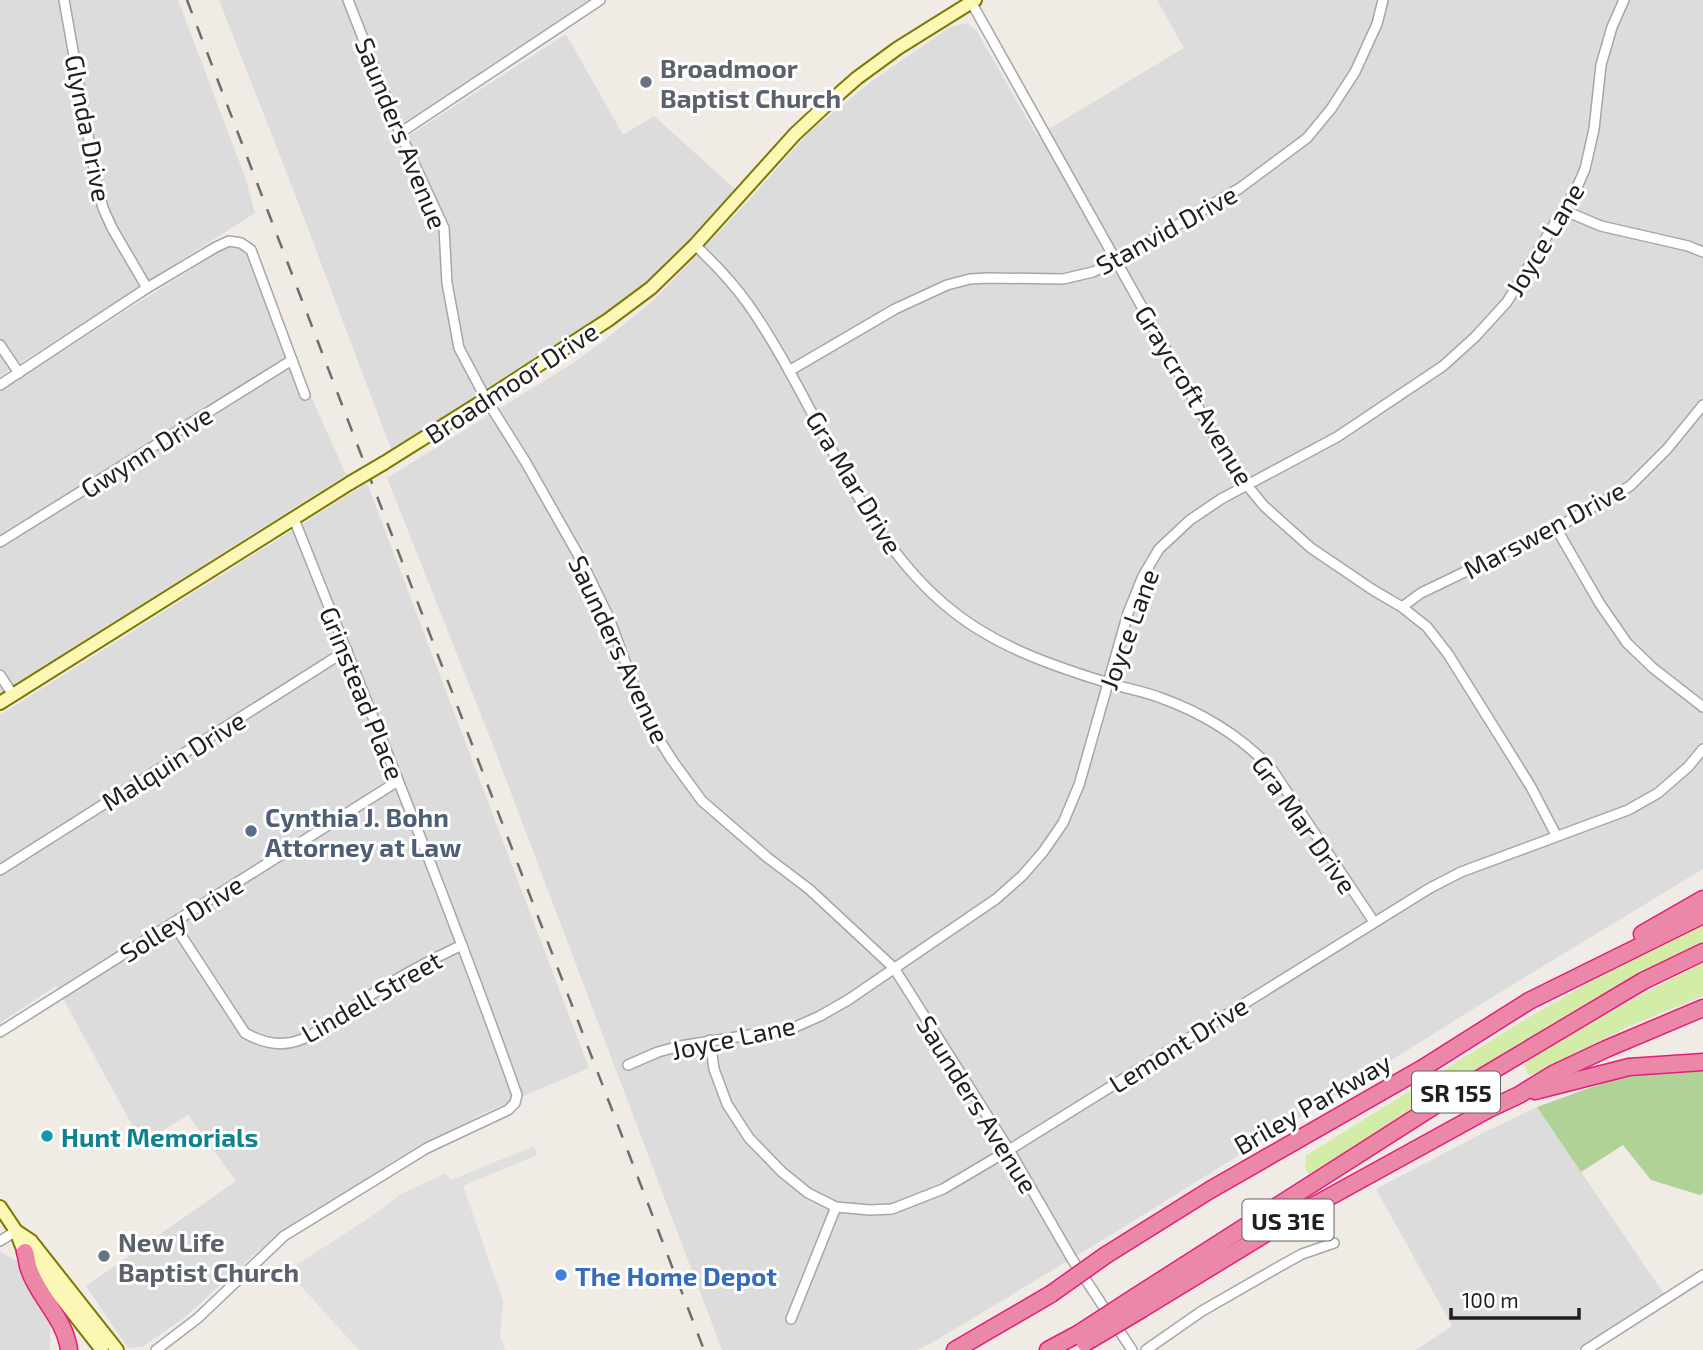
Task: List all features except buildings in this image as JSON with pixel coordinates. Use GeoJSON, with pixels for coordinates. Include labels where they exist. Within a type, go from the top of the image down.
{"type":"FeatureCollection","features":[{"type":"Feature","properties":{"kind":"highway","name":"US 31E"},"geometry":{"type":"LineString","coordinates":[[1529,1001],[1703,899]]}},
{"type":"Feature","properties":{"kind":"highway","name":"Briley Parkway"},"geometry":{"type":"LineString","coordinates":[[955,1350],[1051,1294],[1106,1255],[1210,1190],[1423,1068],[1529,1001],[1703,915]]}},
{"type":"Feature","properties":{"kind":"highway","name":"SR 155"},"geometry":{"type":"LineString","coordinates":[[1139,1303],[1445,1099],[1643,981],[1703,952]]}},
{"type":"Feature","properties":{"kind":"highway"},"geometry":{"type":"LineString","coordinates":[[1519,1095],[1553,1074],[1606,1049],[1703,1009]]}},
{"type":"Feature","properties":{"kind":"highway","name":"US 31E"},"geometry":{"type":"LineString","coordinates":[[1078,1342],[1139,1303],[1489,1109],[1519,1095],[1629,1067],[1703,1062]]}},
{"type":"Feature","properties":{"kind":"highway"},"geometry":{"type":"LineString","coordinates":[[26,1252],[29,1271],[59,1321],[69,1350]]}},
{"type":"Feature","properties":{"kind":"highway"},"geometry":{"type":"LineString","coordinates":[[1048,1350],[1078,1342]]}},
{"type":"Feature","properties":{"kind":"main road","name":"Broadmoor Drive"},"geometry":{"type":"LineString","coordinates":[[0,704],[486,399],[633,303],[695,245],[794,134],[822,108],[898,48],[972,1]]}},
{"type":"Feature","properties":{"kind":"main road"},"geometry":{"type":"LineString","coordinates":[[0,1207],[26,1252],[102,1350]]}},
{"type":"Feature","properties":{"kind":"main road"},"geometry":{"type":"LineString","coordinates":[[16,1231],[31,1241],[117,1350]]}},
{"type":"Feature","properties":{"kind":"street","name":"Glynda Drive"},"geometry":{"type":"LineString","coordinates":[[64,0],[103,208],[147,288]]}},
{"type":"Feature","properties":{"kind":"street","name":"Saunders Avenue"},"geometry":{"type":"LineString","coordinates":[[348,0],[400,133],[444,228],[447,283],[459,348],[580,558],[609,618],[652,728],[702,801],[828,907],[894,968],[1009,1150],[1072,1259],[1132,1350]]}},
{"type":"Feature","properties":{"kind":"street"},"geometry":{"type":"LineString","coordinates":[[400,133],[600,0]]}},
{"type":"Feature","properties":{"kind":"street","name":"Stanvid Drive"},"geometry":{"type":"LineString","coordinates":[[789,371],[895,309],[947,285],[970,279],[989,278],[1063,279],[1093,272],[1240,188],[1307,138],[1331,109],[1355,72],[1377,24],[1383,0]]}},
{"type":"Feature","properties":{"kind":"street","name":"Joyce Lane"},"geometry":{"type":"LineString","coordinates":[[628,1065],[680,1046],[793,1028],[820,1016],[848,1000],[996,899],[1022,876],[1063,823],[1079,785],[1128,612],[1143,576],[1159,550],[1190,520],[1246,484],[1337,437],[1443,366],[1475,337],[1507,302],[1578,185],[1594,129],[1601,65],[1612,27],[1625,0]]}},
{"type":"Feature","properties":{"kind":"street","name":"Graycroft Avenue"},"geometry":{"type":"LineString","coordinates":[[972,1],[1221,448],[1246,484],[1264,506],[1311,548],[1402,607],[1427,627],[1448,654],[1531,787],[1556,835]]}},
{"type":"Feature","properties":{"kind":"street"},"geometry":{"type":"LineString","coordinates":[[1563,210],[1601,226],[1688,246],[1703,252]]}},
{"type":"Feature","properties":{"kind":"street"},"geometry":{"type":"LineString","coordinates":[[0,385],[147,288],[229,241],[241,243],[251,250],[305,395]]}},
{"type":"Feature","properties":{"kind":"street","name":"Gra Mar Drive"},"geometry":{"type":"LineString","coordinates":[[695,245],[748,304],[789,371],[862,503],[890,545],[920,581],[975,628],[1015,650],[1058,667],[1161,698],[1203,716],[1252,748],[1271,768],[1374,922]]}},
{"type":"Feature","properties":{"kind":"street"},"geometry":{"type":"LineString","coordinates":[[0,345],[19,373]]}},
{"type":"Feature","properties":{"kind":"street","name":"Gwynn Drive"},"geometry":{"type":"LineString","coordinates":[[0,542],[292,360]]}},
{"type":"Feature","properties":{"kind":"street","name":"Marswen Drive"},"geometry":{"type":"LineString","coordinates":[[1402,607],[1421,593],[1556,528],[1630,486],[1667,449],[1703,405]]}},
{"type":"Feature","properties":{"kind":"street","name":"Grinstead Place"},"geometry":{"type":"LineString","coordinates":[[156,1350],[198,1318],[285,1236],[427,1148],[508,1110],[515,1103],[517,1095],[398,781],[294,519]]}},
{"type":"Feature","properties":{"kind":"street"},"geometry":{"type":"LineString","coordinates":[[1556,528],[1600,604],[1627,643],[1653,668],[1703,707]]}},
{"type":"Feature","properties":{"kind":"street","name":"Malquin Drive"},"geometry":{"type":"LineString","coordinates":[[0,870],[346,650]]}},
{"type":"Feature","properties":{"kind":"street"},"geometry":{"type":"LineString","coordinates":[[0,675],[13,695]]}},
{"type":"Feature","properties":{"kind":"street","name":"Lemont Drive"},"geometry":{"type":"LineString","coordinates":[[710,1040],[714,1069],[727,1104],[749,1138],[782,1172],[808,1193],[836,1207],[892,1209],[943,1189],[1009,1150],[1430,888],[1461,872],[1628,810],[1658,793],[1688,767],[1703,749]]}},
{"type":"Feature","properties":{"kind":"street","name":"Solley Drive"},"geometry":{"type":"LineString","coordinates":[[0,1032],[398,781]]}},
{"type":"Feature","properties":{"kind":"street","name":"Lindell Street"},"geometry":{"type":"LineString","coordinates":[[173,923],[245,1032],[259,1041],[274,1044],[295,1042],[312,1034],[396,979],[461,945]]}},
{"type":"Feature","properties":{"kind":"street"},"geometry":{"type":"LineString","coordinates":[[791,1319],[836,1207]]}},
{"type":"Feature","properties":{"kind":"street"},"geometry":{"type":"LineString","coordinates":[[0,1241],[16,1231]]}},
{"type":"Feature","properties":{"kind":"street"},"geometry":{"type":"LineString","coordinates":[[1146,1350],[1202,1311],[1275,1269],[1302,1254],[1334,1243]]}},
{"type":"Feature","properties":{"kind":"street"},"geometry":{"type":"LineString","coordinates":[[1586,1350],[1703,1275]]}},
{"type":"Feature","properties":{"kind":"shaded area"},"geometry":{"type":"Polygon","coordinates":[[[0,0],[178,0],[245,177],[255,213],[0,376],[0,0]]]}},
{"type":"Feature","properties":{"kind":"shaded area"},"geometry":{"type":"Polygon","coordinates":[[[219,0],[593,0],[403,125],[407,137],[566,34],[623,135],[654,116],[735,189],[680,251],[637,293],[583,330],[391,449],[219,0]]]}},
{"type":"Feature","properties":{"kind":"shaded area"},"geometry":{"type":"Polygon","coordinates":[[[1157,0],[1703,0],[1703,869],[1106,1238],[917,1350],[722,1350],[491,740],[387,478],[601,343],[655,299],[809,132],[872,81],[950,27],[967,23],[976,30],[1037,136],[1184,48],[1157,0]]]}},
{"type":"Feature","properties":{"kind":"shaded area"},"geometry":{"type":"Polygon","coordinates":[[[226,247],[247,252],[346,475],[0,693],[0,391],[226,247]]]}},
{"type":"Feature","properties":{"kind":"shaded area"},"geometry":{"type":"Polygon","coordinates":[[[367,483],[589,1068],[486,1112],[395,1160],[258,1251],[184,1318],[142,1347],[128,1348],[86,1286],[236,1181],[188,1115],[142,1143],[56,986],[0,1023],[0,715],[367,483]]]}},
{"type":"Feature","properties":{"kind":"shaded area"},"geometry":{"type":"Polygon","coordinates":[[[1537,1107],[1664,1294],[1577,1350],[1416,1350],[1452,1326],[1376,1189],[1537,1107]]]}},
{"type":"Feature","properties":{"kind":"shaded area"},"geometry":{"type":"Polygon","coordinates":[[[534,1146],[537,1155],[463,1186],[503,1301],[500,1337],[505,1350],[359,1350],[287,1271],[401,1194],[446,1173],[451,1180],[534,1146]]]}},
{"type":"Feature","properties":{"kind":"shaded area"},"geometry":{"type":"Polygon","coordinates":[[[0,1252],[17,1261],[50,1324],[50,1350],[0,1350],[0,1252]]]}},
{"type":"Feature","properties":{"kind":"green space"},"geometry":{"type":"Polygon","coordinates":[[[1703,921],[1703,945],[1317,1173],[1308,1174],[1304,1165],[1305,1156],[1529,1017],[1703,921]]]}},
{"type":"Feature","properties":{"kind":"green space"},"geometry":{"type":"Polygon","coordinates":[[[1703,963],[1703,996],[1630,1026],[1529,1076],[1524,1065],[1526,1062],[1613,1010],[1703,963]]]}},
{"type":"Feature","properties":{"kind":"green space"},"geometry":{"type":"Polygon","coordinates":[[[1703,1066],[1703,1193],[1700,1195],[1651,1180],[1623,1145],[1581,1172],[1537,1107],[1639,1070],[1703,1066]]]}},
{"type":"Feature","properties":{"kind":"railway"},"geometry":{"type":"LineString","coordinates":[[187,0],[704,1350]]}},
{"type":"Feature","properties":{"kind":"place","name":"Broadmoor Baptist Church"},"geometry":{"type":"Point","coordinates":[646,82]}},
{"type":"Feature","properties":{"kind":"place","name":"Cynthia J. Bohn Attorney at Law"},"geometry":{"type":"Point","coordinates":[251,831]}},
{"type":"Feature","properties":{"kind":"place","name":"Hunt Memorials"},"geometry":{"type":"Point","coordinates":[47,1136]}},
{"type":"Feature","properties":{"kind":"place","name":"New Life Baptist Church"},"geometry":{"type":"Point","coordinates":[104,1256]}},
{"type":"Feature","properties":{"kind":"place","name":"The Home Depot"},"geometry":{"type":"Point","coordinates":[561,1275]}}]}
